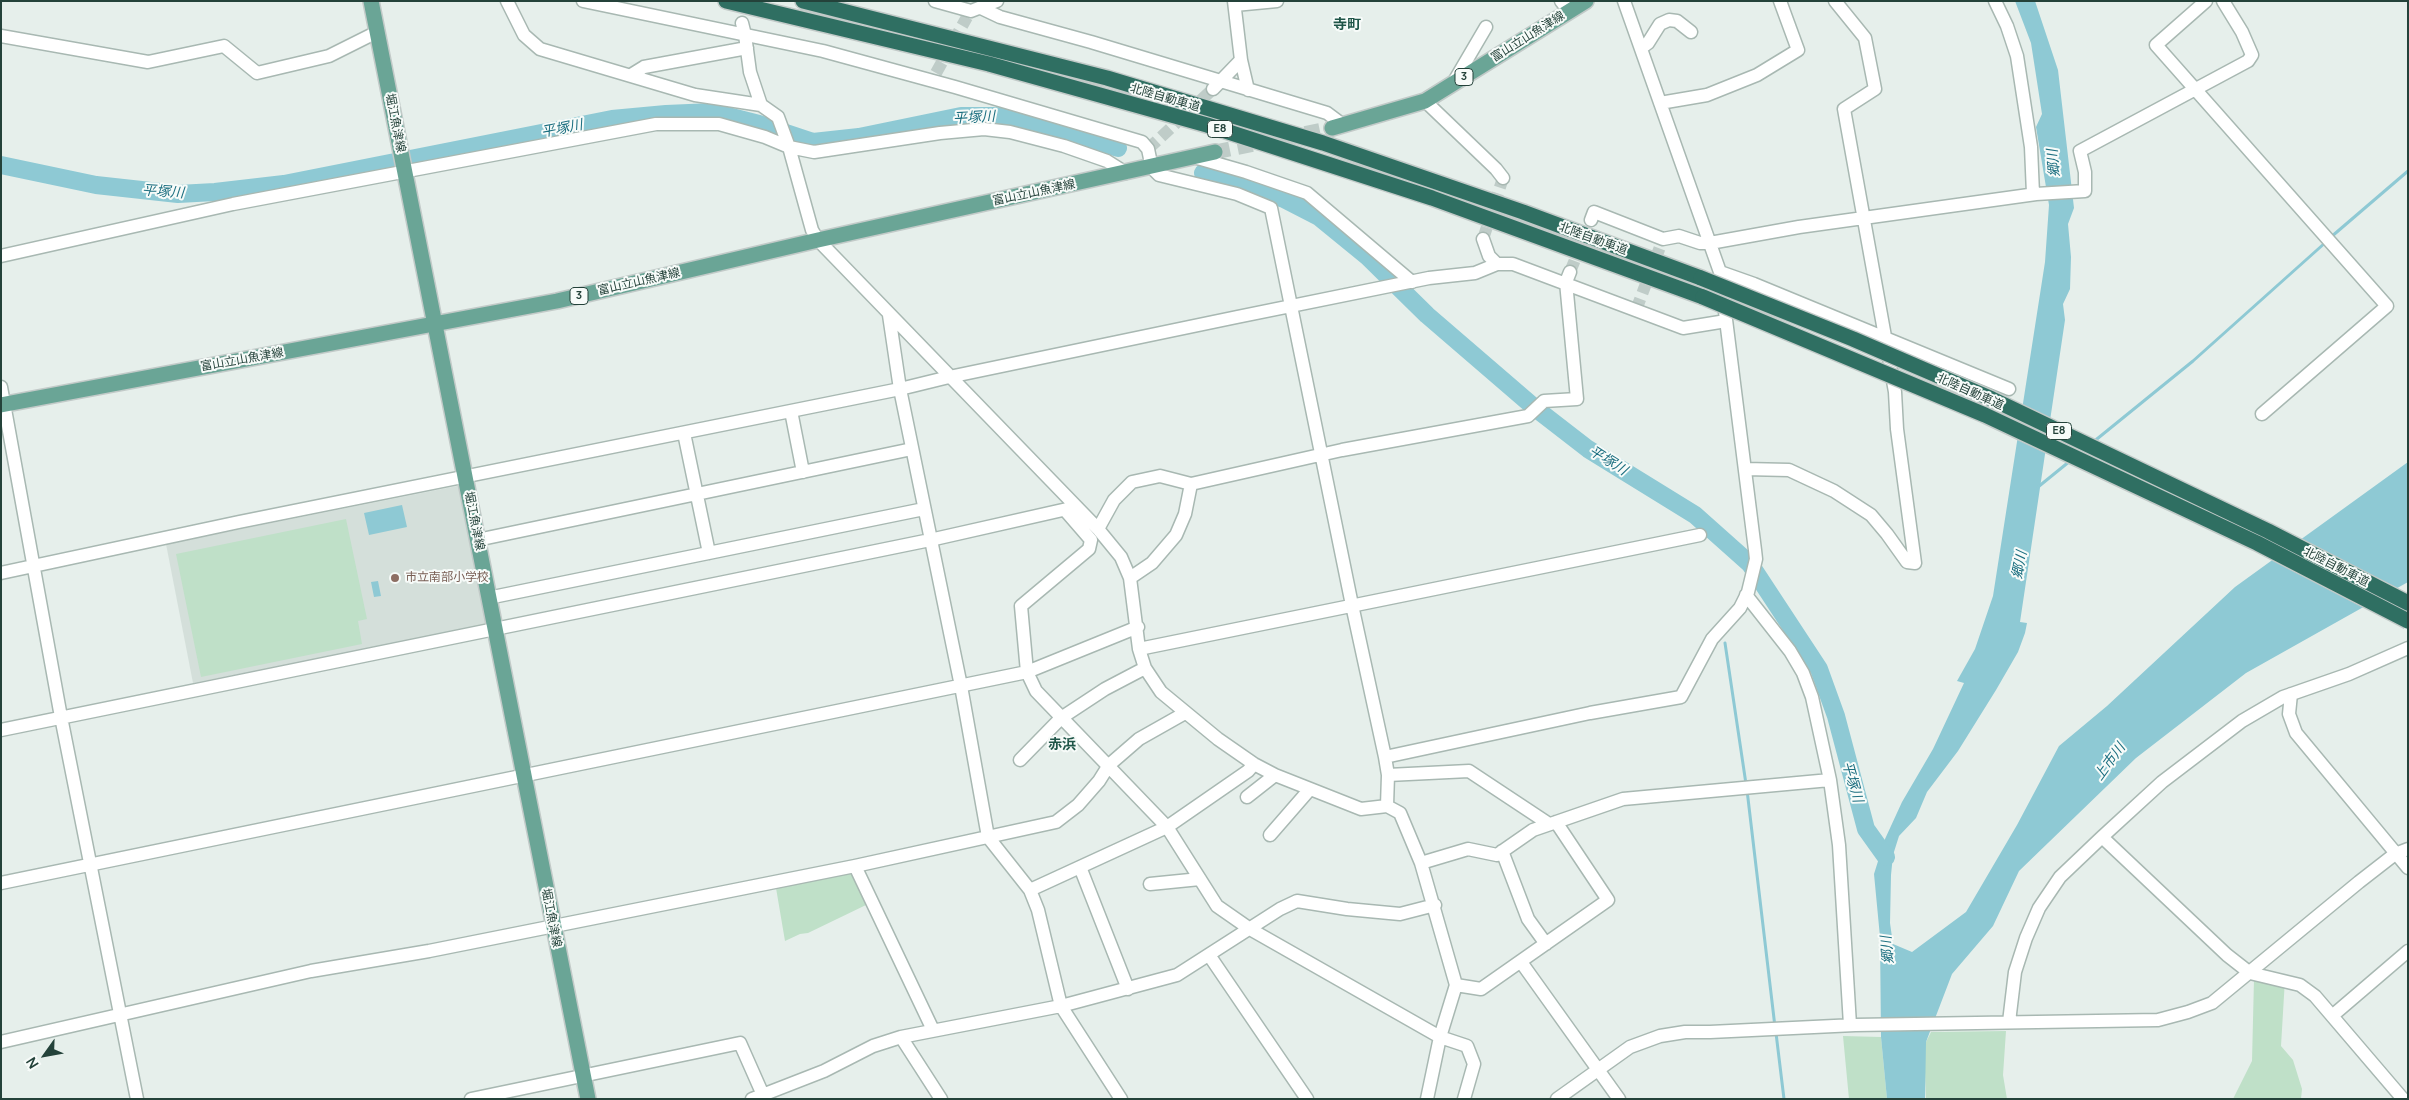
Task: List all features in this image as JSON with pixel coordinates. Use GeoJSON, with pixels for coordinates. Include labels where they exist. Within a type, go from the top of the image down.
{"type":"FeatureCollection","features":[{"type":"Feature","properties":{"kind":"highway","name":"北陸自動車道"},"geometry":{"type":"LineString","coordinates":[[726,1],[990,64],[1216,128],[1432,198],[1703,297],[1985,415],[2257,543],[2408,621]]}},
{"type":"Feature","properties":{"kind":"highway","name":"北陸自動車道"},"geometry":{"type":"LineString","coordinates":[[803,1],[882,19],[1107,78],[1314,140],[1523,212],[1701,278],[1853,339],[1992,399],[2268,531],[2408,603]]}},
{"type":"Feature","properties":{"kind":"main road","name":"堀江魚津線"},"geometry":{"type":"LineString","coordinates":[[371,1],[588,1099]]}},
{"type":"Feature","properties":{"kind":"main road","name":"富山立山魚津線"},"geometry":{"type":"LineString","coordinates":[[1338,127],[1425,101],[1452,85],[1565,6],[1586,1]]}},
{"type":"Feature","properties":{"kind":"main road","name":"富山立山魚津線"},"geometry":{"type":"LineString","coordinates":[[2,404],[557,302],[818,240],[1126,172],[1152,168],[1215,152]]}},
{"type":"Feature","properties":{"kind":"street"},"geometry":{"type":"LineString","coordinates":[[508,1],[524,35],[540,49],[695,95],[761,105],[778,117],[789,147],[812,230],[818,240],[949,377],[1071,509],[1092,540],[1089,549],[1021,606],[1027,672],[1036,692],[1109,765],[1167,827],[1217,906],[1250,929],[1440,1037],[1467,1046],[1474,1064],[1464,1099]]}},
{"type":"Feature","properties":{"kind":"street"},"geometry":{"type":"LineString","coordinates":[[583,1],[744,29],[823,51],[934,77],[1142,142],[1148,149],[1152,168],[1159,174],[1236,194],[1271,208],[1290,307],[1306,375],[1352,605],[1385,757],[1388,775],[1387,806]]}},
{"type":"Feature","properties":{"kind":"street"},"geometry":{"type":"LineString","coordinates":[[934,1],[1091,42],[1216,85],[1248,90],[1327,113],[1338,127]]}},
{"type":"Feature","properties":{"kind":"street"},"geometry":{"type":"LineString","coordinates":[[973,12],[997,1]]}},
{"type":"Feature","properties":{"kind":"street"},"geometry":{"type":"LineString","coordinates":[[1248,90],[1234,3],[1277,1]]}},
{"type":"Feature","properties":{"kind":"street"},"geometry":{"type":"LineString","coordinates":[[1385,757],[1590,713],[1681,696],[1712,638],[1740,608],[1747,592],[1756,559],[1720,272],[1624,1]]}},
{"type":"Feature","properties":{"kind":"street"},"geometry":{"type":"LineString","coordinates":[[1660,103],[1715,92],[1757,75],[1798,50],[1780,1]]}},
{"type":"Feature","properties":{"kind":"street"},"geometry":{"type":"LineString","coordinates":[[1745,469],[1789,470],[1834,491],[1870,515],[1888,534],[1907,562],[1915,563],[1897,429],[1895,392],[1844,110],[1875,89],[1865,38],[1835,1]]}},
{"type":"Feature","properties":{"kind":"street"},"geometry":{"type":"LineString","coordinates":[[1996,1],[2017,56],[2031,147],[2034,194]]}},
{"type":"Feature","properties":{"kind":"street"},"geometry":{"type":"LineString","coordinates":[[2206,1],[2156,45],[2387,306],[2262,414]]}},
{"type":"Feature","properties":{"kind":"street"},"geometry":{"type":"LineString","coordinates":[[1591,220],[1594,212],[1663,239],[1679,236],[1700,243],[1710,243],[1799,227],[2034,194],[2085,190],[2085,172],[2080,151],[2248,61],[2252,55],[2242,32],[2223,1]]}},
{"type":"Feature","properties":{"kind":"street"},"geometry":{"type":"LineString","coordinates":[[1640,48],[1648,43],[1660,24],[1669,20],[1677,21],[1692,32]]}},
{"type":"Feature","properties":{"kind":"street"},"geometry":{"type":"LineString","coordinates":[[1452,85],[1486,27]]}},
{"type":"Feature","properties":{"kind":"street"},"geometry":{"type":"LineString","coordinates":[[744,29],[750,72],[761,105]]}},
{"type":"Feature","properties":{"kind":"street"},"geometry":{"type":"LineString","coordinates":[[1,36],[148,62],[224,46],[256,73],[329,56],[377,32]]}},
{"type":"Feature","properties":{"kind":"street"},"geometry":{"type":"LineString","coordinates":[[631,76],[644,67],[747,48]]}},
{"type":"Feature","properties":{"kind":"street"},"geometry":{"type":"LineString","coordinates":[[1216,85],[1242,60]]}},
{"type":"Feature","properties":{"kind":"street"},"geometry":{"type":"LineString","coordinates":[[1425,101],[1496,168],[1503,178]]}},
{"type":"Feature","properties":{"kind":"street"},"geometry":{"type":"LineString","coordinates":[[1,256],[234,204],[656,124],[719,124],[765,137],[789,147],[814,152],[832,151],[940,133],[984,129],[1010,132],[1064,146],[1107,161],[1126,172]]}},
{"type":"Feature","properties":{"kind":"street"},"geometry":{"type":"LineString","coordinates":[[1194,157],[1307,193],[1412,282]]}},
{"type":"Feature","properties":{"kind":"street"},"geometry":{"type":"LineString","coordinates":[[1483,239],[1489,256],[1497,264]]}},
{"type":"Feature","properties":{"kind":"street"},"geometry":{"type":"LineString","coordinates":[[1,573],[239,522],[466,478],[1412,282],[1475,273],[1497,264],[1513,264],[1568,277],[1683,328],[1726,321]]}},
{"type":"Feature","properties":{"kind":"street"},"geometry":{"type":"LineString","coordinates":[[1720,272],[1754,284],[2009,388]]}},
{"type":"Feature","properties":{"kind":"street"},"geometry":{"type":"LineString","coordinates":[[1098,529],[1114,500],[1132,482],[1160,476],[1191,484],[1321,455],[1528,416],[1544,401],[1577,398],[1568,277]]}},
{"type":"Feature","properties":{"kind":"street"},"geometry":{"type":"LineString","coordinates":[[889,315],[900,389],[961,686],[988,837],[1030,890],[1038,910],[1061,1006],[1121,1099]]}},
{"type":"Feature","properties":{"kind":"street"},"geometry":{"type":"LineString","coordinates":[[1,387],[2,404],[61,717],[137,1099]]}},
{"type":"Feature","properties":{"kind":"street"},"geometry":{"type":"LineString","coordinates":[[791,411],[803,472]]}},
{"type":"Feature","properties":{"kind":"street"},"geometry":{"type":"LineString","coordinates":[[684,433],[709,553]]}},
{"type":"Feature","properties":{"kind":"street"},"geometry":{"type":"LineString","coordinates":[[477,540],[912,449]]}},
{"type":"Feature","properties":{"kind":"street"},"geometry":{"type":"LineString","coordinates":[[1130,578],[1152,563],[1176,535],[1185,514],[1191,484]]}},
{"type":"Feature","properties":{"kind":"street"},"geometry":{"type":"LineString","coordinates":[[488,598],[924,509]]}},
{"type":"Feature","properties":{"kind":"street"},"geometry":{"type":"LineString","coordinates":[[1,730],[930,540],[1071,509],[1098,529],[1121,557],[1130,578],[1138,626],[1139,649],[1145,668],[1161,692],[1185,713],[1254,764],[1275,775],[1361,809],[1387,806],[1400,813],[1421,863],[1435,905],[1456,985],[1440,1037],[1427,1099]]}},
{"type":"Feature","properties":{"kind":"street"},"geometry":{"type":"LineString","coordinates":[[1139,649],[1700,535]]}},
{"type":"Feature","properties":{"kind":"street"},"geometry":{"type":"LineString","coordinates":[[1747,592],[1790,651],[1803,673],[1812,697],[1830,780],[1839,844],[1852,1025]]}},
{"type":"Feature","properties":{"kind":"street"},"geometry":{"type":"LineString","coordinates":[[1,884],[1027,672],[1138,626]]}},
{"type":"Feature","properties":{"kind":"street"},"geometry":{"type":"LineString","coordinates":[[2005,1022],[2015,972],[2026,938],[2039,908],[2060,877],[2102,837],[2162,782],[2242,721],[2291,694],[2350,674],[2408,648]]}},
{"type":"Feature","properties":{"kind":"street"},"geometry":{"type":"LineString","coordinates":[[1020,760],[1061,718],[1105,689],[1145,668]]}},
{"type":"Feature","properties":{"kind":"street"},"geometry":{"type":"LineString","coordinates":[[2291,694],[2289,714],[2296,732],[2408,868]]}},
{"type":"Feature","properties":{"kind":"street"},"geometry":{"type":"LineString","coordinates":[[1,1042],[311,971],[429,951],[855,866],[1056,822],[1078,805],[1099,781],[1109,765],[1139,739],[1185,713]]}},
{"type":"Feature","properties":{"kind":"street"},"geometry":{"type":"LineString","coordinates":[[1030,890],[1167,827],[1248,771],[1254,764]]}},
{"type":"Feature","properties":{"kind":"street"},"geometry":{"type":"LineString","coordinates":[[1388,775],[1469,771],[1552,823],[1608,900],[1481,989],[1456,985]]}},
{"type":"Feature","properties":{"kind":"street"},"geometry":{"type":"LineString","coordinates":[[1247,797],[1275,775]]}},
{"type":"Feature","properties":{"kind":"street"},"geometry":{"type":"LineString","coordinates":[[1421,863],[1468,849],[1497,855],[1532,830],[1623,798],[1830,780]]}},
{"type":"Feature","properties":{"kind":"street"},"geometry":{"type":"LineString","coordinates":[[1270,835],[1310,789]]}},
{"type":"Feature","properties":{"kind":"street"},"geometry":{"type":"LineString","coordinates":[[2102,837],[2226,955],[2250,973],[2300,985],[2315,996],[2403,1099]]}},
{"type":"Feature","properties":{"kind":"street"},"geometry":{"type":"LineString","coordinates":[[1557,1099],[1630,1047],[1660,1036],[1677,1033],[1852,1025],[2158,1020],[2188,1012],[2212,1003],[2359,882],[2395,854],[2408,849]]}},
{"type":"Feature","properties":{"kind":"street"},"geometry":{"type":"LineString","coordinates":[[1502,851],[1528,920],[1546,944]]}},
{"type":"Feature","properties":{"kind":"street"},"geometry":{"type":"LineString","coordinates":[[855,866],[933,1030]]}},
{"type":"Feature","properties":{"kind":"street"},"geometry":{"type":"LineString","coordinates":[[1080,867],[1128,989]]}},
{"type":"Feature","properties":{"kind":"street"},"geometry":{"type":"LineString","coordinates":[[1150,884],[1200,879]]}},
{"type":"Feature","properties":{"kind":"street"},"geometry":{"type":"LineString","coordinates":[[471,1099],[740,1043],[758,1097],[824,1071],[873,1046],[901,1037],[1061,1006],[1177,975],[1280,908],[1297,901],[1400,914],[1435,905]]}},
{"type":"Feature","properties":{"kind":"street"},"geometry":{"type":"LineString","coordinates":[[2332,1016],[2408,951]]}},
{"type":"Feature","properties":{"kind":"street"},"geometry":{"type":"LineString","coordinates":[[1209,955],[1308,1099]]}},
{"type":"Feature","properties":{"kind":"street"},"geometry":{"type":"LineString","coordinates":[[1521,962],[1619,1099]]}},
{"type":"Feature","properties":{"kind":"street"},"geometry":{"type":"LineString","coordinates":[[901,1037],[941,1099]]}},
{"type":"Feature","properties":{"kind":"shaded area"},"geometry":{"type":"Polygon","coordinates":[[[462,485],[487,626],[193,683],[166,544],[462,485]]]}},
{"type":"Feature","properties":{"kind":"green space"},"geometry":{"type":"Polygon","coordinates":[[[346,519],[367,619],[358,621],[362,644],[201,677],[176,554],[346,519]]]}},
{"type":"Feature","properties":{"kind":"green space"},"geometry":{"type":"Polygon","coordinates":[[[852,869],[866,905],[808,933],[800,934],[785,941],[776,888],[852,869]]]}},
{"type":"Feature","properties":{"kind":"green space"},"geometry":{"type":"Polygon","coordinates":[[[2254,979],[2285,979],[2281,1046],[2293,1060],[2302,1089],[2301,1099],[2233,1099],[2252,1061],[2254,979]]]}},
{"type":"Feature","properties":{"kind":"green space"},"geometry":{"type":"Polygon","coordinates":[[[2006,1031],[2003,1075],[2007,1099],[1926,1099],[1924,1046],[1931,1032],[2006,1031]]]}},
{"type":"Feature","properties":{"kind":"green space"},"geometry":{"type":"Polygon","coordinates":[[[1843,1036],[1881,1037],[1887,1099],[1849,1099],[1843,1036]]]}},
{"type":"Feature","properties":{"kind":"water"},"geometry":{"type":"Polygon","coordinates":[[[2015,1],[2035,1],[2058,70],[2074,208],[2068,224],[2071,257],[2070,289],[2063,304],[2065,320],[2020,622],[2027,623],[2018,652],[1996,690],[1958,751],[1927,792],[1916,818],[1899,836],[1893,855],[1891,875],[1890,923],[1893,944],[1912,952],[1966,912],[2017,825],[2059,746],[2107,706],[2235,587],[2408,462],[2408,582],[2246,673],[2136,758],[2019,871],[1993,926],[1952,974],[1926,1042],[1925,1099],[1887,1099],[1881,1037],[1880,937],[1874,874],[1885,839],[1902,802],[1933,749],[1964,683],[1957,681],[1975,649],[1993,596],[2045,262],[2049,205],[2036,127],[2042,114],[2031,43],[2015,1]]]}},
{"type":"Feature","properties":{"kind":"water"},"geometry":{"type":"Polygon","coordinates":[[[402,505],[407,527],[369,535],[364,513],[402,505]]]}},
{"type":"Feature","properties":{"kind":"water"},"geometry":{"type":"Polygon","coordinates":[[[378,581],[381,596],[374,597],[371,582],[378,581]]]}},
{"type":"Feature","properties":{"kind":"waterway","name":"平塚川"},"geometry":{"type":"LineString","coordinates":[[1,165],[96,185],[178,194],[215,192],[284,184],[612,119],[712,112],[759,124],[813,142],[859,137],[961,116],[995,116],[1025,120],[1118,148]]}},
{"type":"Feature","properties":{"kind":"waterway"},"geometry":{"type":"LineString","coordinates":[[2331,237],[2408,171]]}},
{"type":"Feature","properties":{"kind":"waterway","name":"平塚川"},"geometry":{"type":"LineString","coordinates":[[1203,173],[1284,199],[1319,217],[1368,257],[1427,315],[1535,408],[1588,449],[1695,515],[1750,564],[1819,669],[1836,716],[1866,829],[1886,857]]}},
{"type":"Feature","properties":{"kind":"waterway"},"geometry":{"type":"LineString","coordinates":[[2092,443],[2193,361],[2326,242]]}},
{"type":"Feature","properties":{"kind":"waterway"},"geometry":{"type":"LineString","coordinates":[[2038,487],[2070,461]]}},
{"type":"Feature","properties":{"kind":"waterway"},"geometry":{"type":"LineString","coordinates":[[1725,643],[1746,784]]}},
{"type":"Feature","properties":{"kind":"waterway"},"geometry":{"type":"LineString","coordinates":[[1747,790],[1775,1027]]}},
{"type":"Feature","properties":{"kind":"waterway"},"geometry":{"type":"LineString","coordinates":[[1776,1033],[1784,1099]]}},
{"type":"Feature","properties":{"kind":"tunnel"},"geometry":{"type":"LineString","coordinates":[[936,73],[967,17]]}},
{"type":"Feature","properties":{"kind":"tunnel"},"geometry":{"type":"LineString","coordinates":[[1148,149],[1213,89]]}},
{"type":"Feature","properties":{"kind":"tunnel"},"geometry":{"type":"LineString","coordinates":[[1215,152],[1332,128]]}},
{"type":"Feature","properties":{"kind":"tunnel"},"geometry":{"type":"LineString","coordinates":[[1483,239],[1503,178]]}},
{"type":"Feature","properties":{"kind":"tunnel"},"geometry":{"type":"LineString","coordinates":[[1570,272],[1591,220]]}},
{"type":"Feature","properties":{"kind":"tunnel"},"geometry":{"type":"LineString","coordinates":[[1636,310],[1663,239]]}},
{"type":"Feature","properties":{"kind":"place","name":"市立南部小学校"},"geometry":{"type":"Point","coordinates":[395,578]}},
{"type":"Feature","properties":{"kind":"district","name":"寺町"},"geometry":{"type":"Point","coordinates":[1347,25]}},
{"type":"Feature","properties":{"kind":"district","name":"赤浜"},"geometry":{"type":"Point","coordinates":[1062,745]}},
{"type":"Feature","properties":{"kind":"water label","name":"郷川"},"geometry":{"type":"Point","coordinates":[2054,163]}},
{"type":"Feature","properties":{"kind":"water label","name":"郷川"},"geometry":{"type":"Point","coordinates":[2020,565]}},
{"type":"Feature","properties":{"kind":"water label","name":"上市川"},"geometry":{"type":"Point","coordinates":[2110,762]}},
{"type":"Feature","properties":{"kind":"water label","name":"郷川"},"geometry":{"type":"Point","coordinates":[1888,950]}}]}
